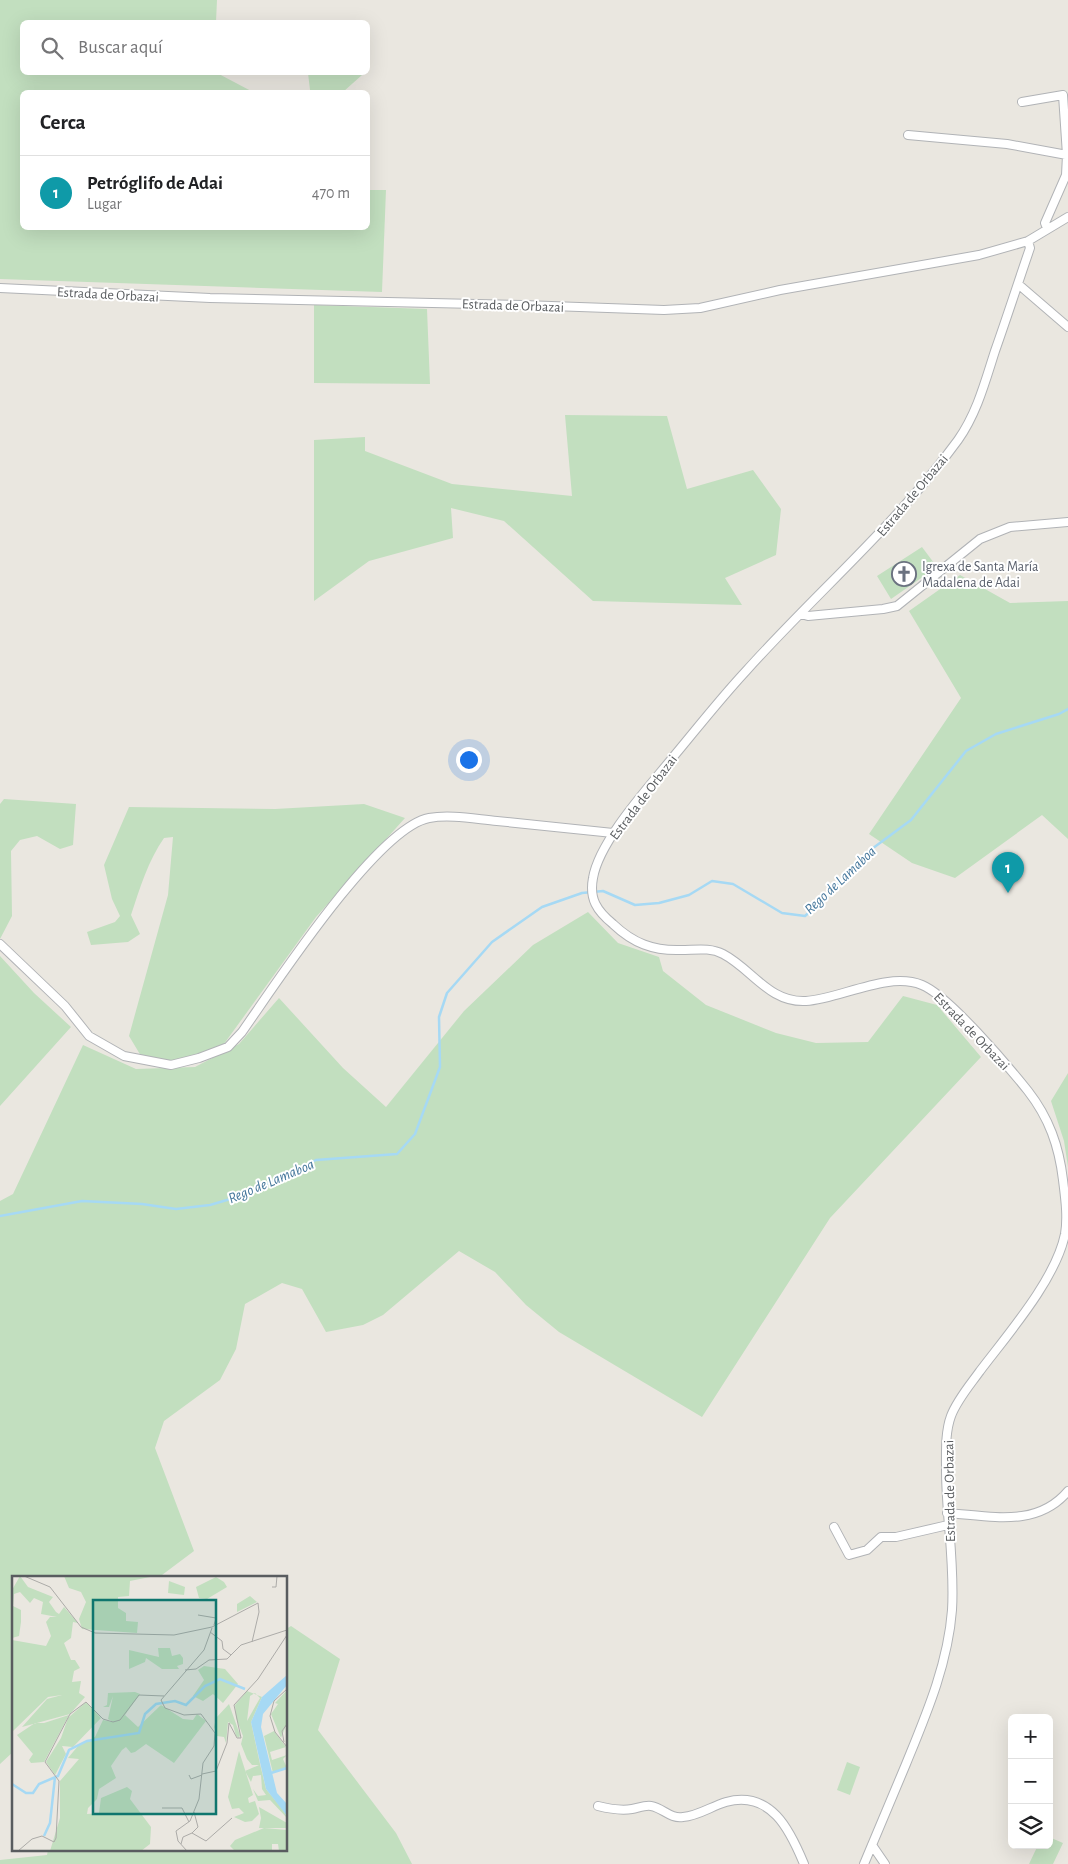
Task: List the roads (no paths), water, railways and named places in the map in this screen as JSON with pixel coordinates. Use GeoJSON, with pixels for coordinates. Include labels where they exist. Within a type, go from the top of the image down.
{"type":"FeatureCollection","features":[{"type":"Feature","properties":{"kind":"street"},"geometry":{"type":"LineString","coordinates":[[1022,102],[1063,95],[1067,155],[1066,174],[1045,223],[1047,228]]}},
{"type":"Feature","properties":{"kind":"street"},"geometry":{"type":"LineString","coordinates":[[908,135],[1007,144],[1067,155]]}},
{"type":"Feature","properties":{"kind":"street"},"geometry":{"type":"LineString","coordinates":[[1028,241],[1068,217]]}},
{"type":"Feature","properties":{"kind":"street","name":"Estrada de Orbazai"},"geometry":{"type":"LineString","coordinates":[[0,288],[210,298],[673,310],[700,308],[780,290],[979,255],[1028,241],[1030,248],[976,409],[961,435],[930,476],[876,538],[745,672],[637,800],[613,833],[593,875],[593,902],[601,914],[627,938],[648,947],[674,950],[706,949],[724,954],[770,990],[786,1000],[807,1001],[896,981],[918,982],[937,993],[981,1037],[1030,1093],[1051,1125],[1060,1160],[1066,1204],[1065,1235],[1039,1292],[965,1391],[949,1418],[946,1448],[952,1605],[948,1642],[940,1674],[920,1730],[864,1864]]}},
{"type":"Feature","properties":{"kind":"street"},"geometry":{"type":"LineString","coordinates":[[1018,284],[1068,327]]}},
{"type":"Feature","properties":{"kind":"street"},"geometry":{"type":"LineString","coordinates":[[801,614],[808,616],[897,606],[980,539],[1010,527],[1068,522]]}},
{"type":"Feature","properties":{"kind":"street"},"geometry":{"type":"LineString","coordinates":[[810,604],[819,615]]}},
{"type":"Feature","properties":{"kind":"street"},"geometry":{"type":"LineString","coordinates":[[0,944],[66,1006],[89,1036],[124,1056],[171,1064],[199,1058],[228,1047],[242,1032],[317,926],[377,853],[402,830],[428,818],[458,817],[613,833]]}},
{"type":"Feature","properties":{"kind":"street"},"geometry":{"type":"LineString","coordinates":[[948,1513],[1029,1516],[1044,1511],[1060,1500],[1068,1491]]}},
{"type":"Feature","properties":{"kind":"street"},"geometry":{"type":"LineString","coordinates":[[834,1526],[850,1555],[867,1550],[881,1537],[896,1537],[948,1525]]}},
{"type":"Feature","properties":{"kind":"street"},"geometry":{"type":"LineString","coordinates":[[598,1806],[613,1810],[652,1806],[676,1818],[685,1817],[733,1800],[759,1804],[772,1810],[782,1820],[792,1834],[804,1864]]}},
{"type":"Feature","properties":{"kind":"street"},"geometry":{"type":"LineString","coordinates":[[872,1845],[885,1864]]}},
{"type":"Feature","properties":{"kind":"waterway","name":"Rego de Lamaboa"},"geometry":{"type":"LineString","coordinates":[[0,1216],[82,1201],[142,1204],[176,1209],[210,1205],[244,1195],[316,1160],[397,1154],[415,1134],[440,1067],[439,1017],[447,993],[492,942],[542,907],[582,893],[603,891],[635,905],[659,903],[689,895],[712,881],[733,884],[782,913],[805,916],[824,899],[865,854],[911,820],[966,751],[996,734],[1059,714],[1068,709]]}},
{"type":"Feature","properties":{"kind":"place","name":"Igrexa de Santa María Madalena de Adai"},"geometry":{"type":"Point","coordinates":[904,574]}},
{"type":"Feature","properties":{"kind":"place","name":"Petróglifo de Adai"},"geometry":{"type":"Point","coordinates":[1008,893]}}]}
